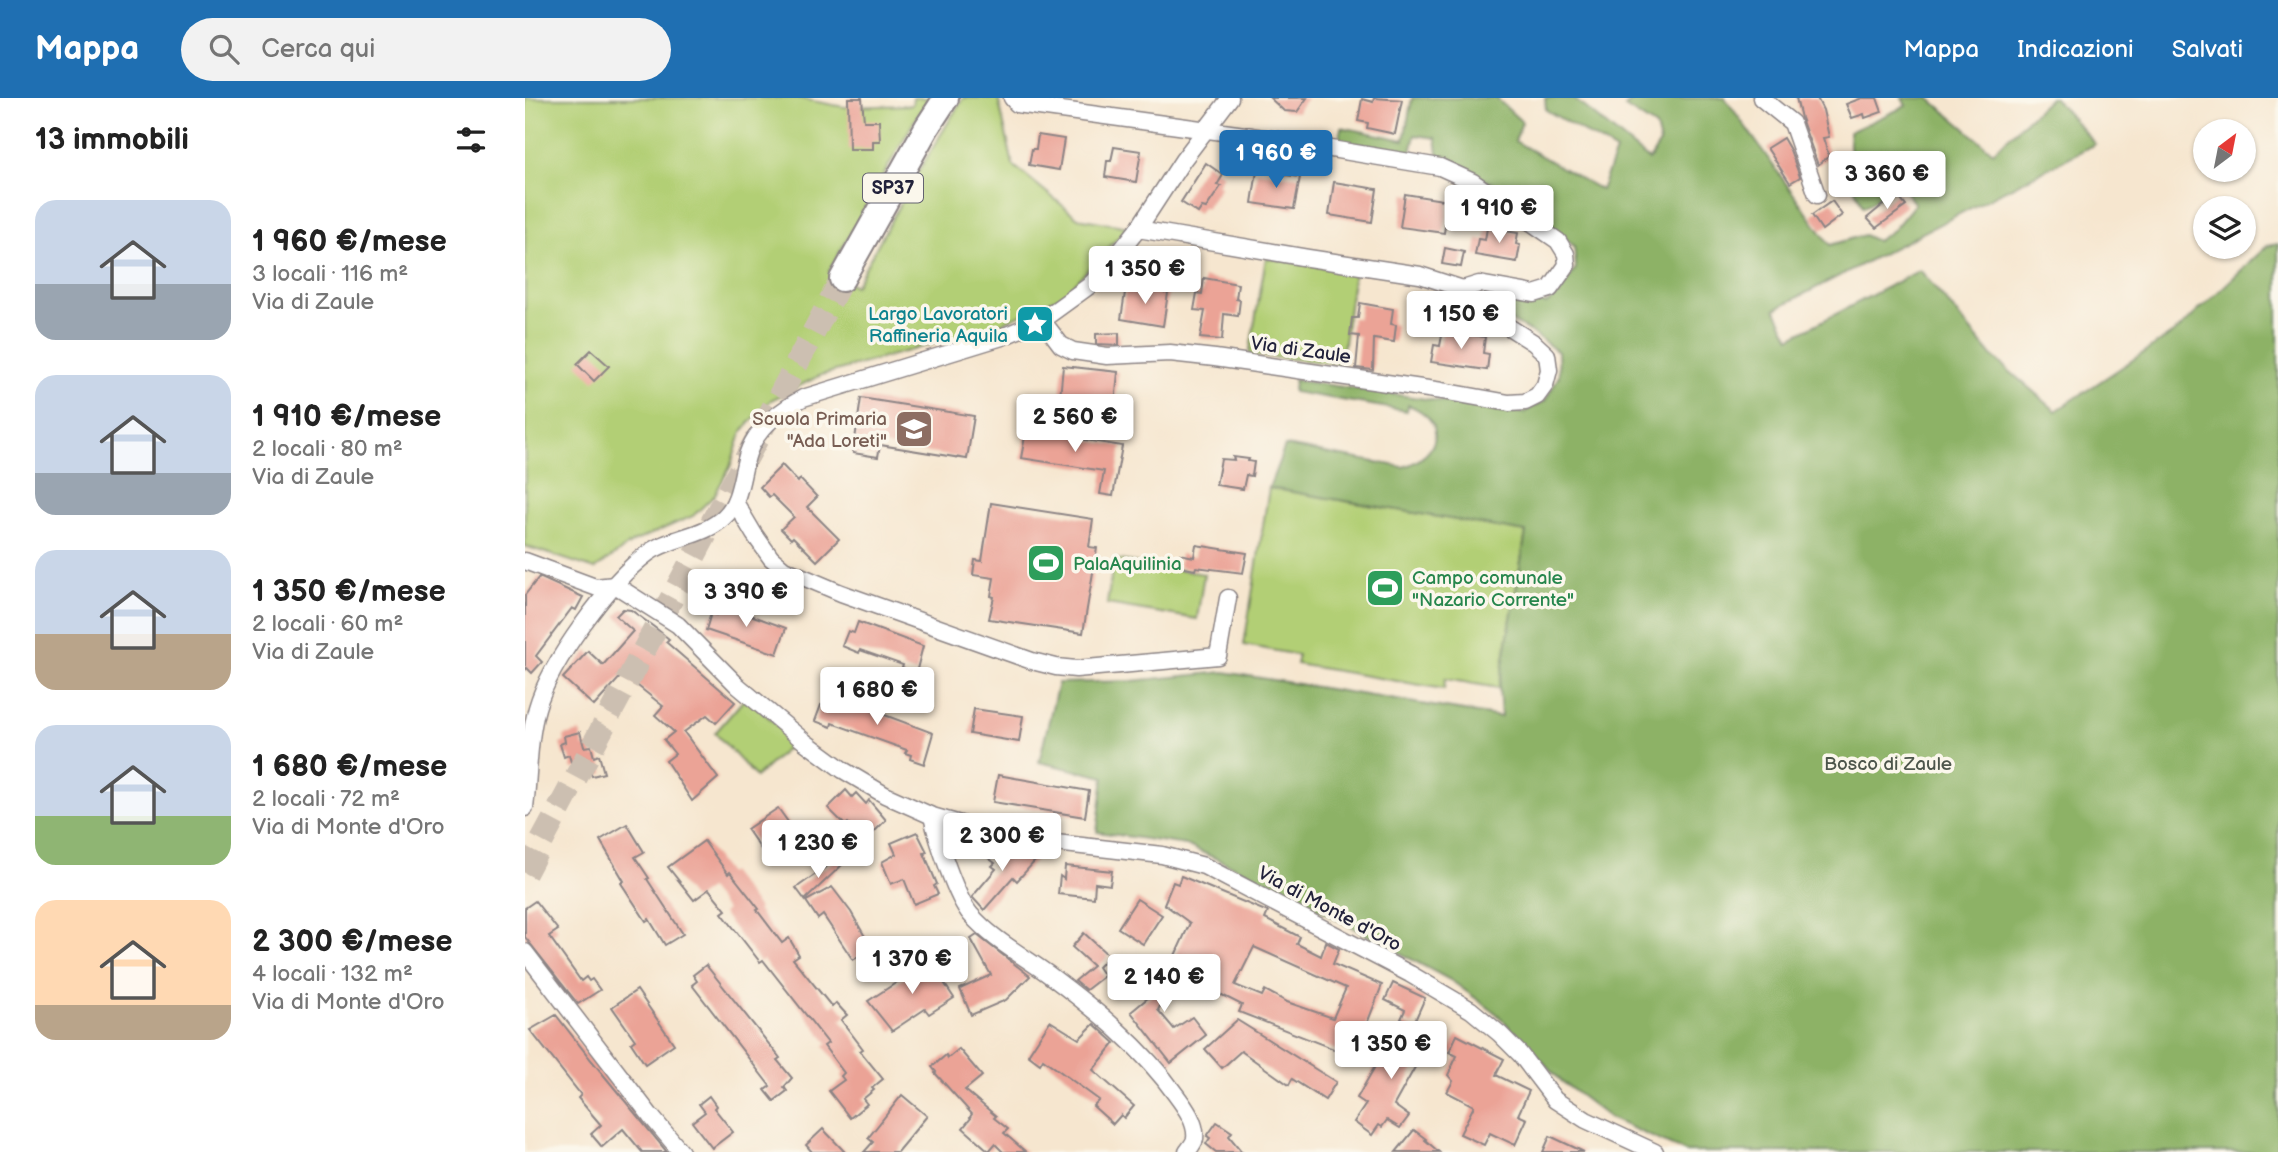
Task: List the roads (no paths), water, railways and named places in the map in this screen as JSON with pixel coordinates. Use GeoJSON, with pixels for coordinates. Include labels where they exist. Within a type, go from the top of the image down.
{"type":"FeatureCollection","features":[{"type":"Feature","properties":{"kind":"main road","name":"SP37"},"geometry":{"type":"LineString","coordinates":[[842,279],[946,98]]}},
{"type":"Feature","properties":{"kind":"street","name":"Via di Zaule"},"geometry":{"type":"LineString","coordinates":[[1012,98],[1017,104],[1252,136],[1440,167],[1473,182],[1558,241],[1566,254],[1567,265],[1550,289],[1534,294],[1479,284],[1464,289],[1420,275],[1138,229]]}},
{"type":"Feature","properties":{"kind":"street"},"geometry":{"type":"LineString","coordinates":[[525,808],[537,707],[552,671],[615,585],[649,552],[703,530],[725,517],[735,502],[749,450],[767,423],[782,410],[803,398],[1002,337],[1042,320],[1089,286],[1138,229],[1166,184],[1230,98]]}},
{"type":"Feature","properties":{"kind":"street"},"geometry":{"type":"LineString","coordinates":[[1761,98],[1792,123],[1817,195]]}},
{"type":"Feature","properties":{"kind":"street","name":"Via di Zaule"},"geometry":{"type":"LineString","coordinates":[[1042,320],[1061,345],[1073,351],[1107,356],[1170,353],[1215,358],[1509,403],[1525,402],[1537,396],[1545,385],[1549,370],[1546,355],[1534,343],[1471,303],[1464,289]]}},
{"type":"Feature","properties":{"kind":"street"},"geometry":{"type":"LineString","coordinates":[[735,502],[759,542],[784,569],[841,593],[1032,661],[1056,667],[1076,669],[1217,656],[1227,598]]}},
{"type":"Feature","properties":{"kind":"street"},"geometry":{"type":"LineString","coordinates":[[525,561],[596,587],[615,585]]}},
{"type":"Feature","properties":{"kind":"street","name":"Via di Monte d'Oro"},"geometry":{"type":"LineString","coordinates":[[615,585],[678,625],[738,686],[805,742],[843,770],[885,795],[932,816],[981,830],[1029,840],[1162,855],[1204,866],[1411,975],[1471,1010],[1507,1040],[1555,1100],[1586,1121],[1655,1152]]}},
{"type":"Feature","properties":{"kind":"street"},"geometry":{"type":"LineString","coordinates":[[932,816],[937,838],[969,913],[986,929],[1095,1010],[1150,1063],[1174,1092],[1194,1127],[1195,1141],[1187,1152]]}},
{"type":"Feature","properties":{"kind":"street"},"geometry":{"type":"LineString","coordinates":[[525,952],[681,1152]]}},
{"type":"Feature","properties":{"kind":"tunnel"},"geometry":{"type":"LineString","coordinates":[[525,873],[842,279]]}},
{"type":"Feature","properties":{"kind":"place","name":"Largo Lavoratori Raffineria Aquila"},"geometry":{"type":"Point","coordinates":[1035,324]}},
{"type":"Feature","properties":{"kind":"place","name":"Scuola Primaria \"Ada Loreti\""},"geometry":{"type":"Point","coordinates":[914,429]}},
{"type":"Feature","properties":{"kind":"place","name":"PalaAquilinia"},"geometry":{"type":"Point","coordinates":[1046,563]}},
{"type":"Feature","properties":{"kind":"place","name":"Campo comunale \"Nazario Corrente\""},"geometry":{"type":"Point","coordinates":[1385,588]}},
{"type":"Feature","properties":{"kind":"park label","name":"Bosco di Zaule"},"geometry":{"type":"Point","coordinates":[1888,763]}}]}
